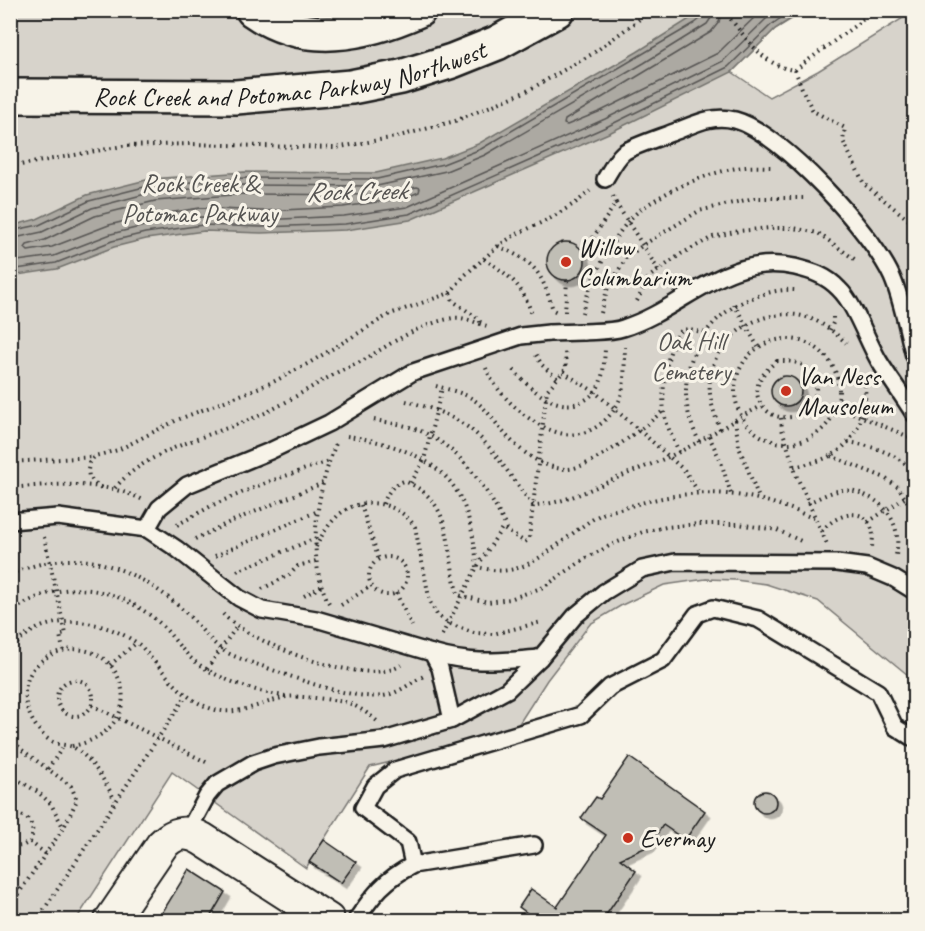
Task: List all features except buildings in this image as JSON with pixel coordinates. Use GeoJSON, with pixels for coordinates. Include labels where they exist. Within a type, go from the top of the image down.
{"type":"FeatureCollection","features":[{"type":"Feature","properties":{"kind":"main road"},"geometry":{"type":"LineString","coordinates":[[253,10],[272,21],[303,31],[325,34],[347,33],[398,20],[419,10]]}},
{"type":"Feature","properties":{"kind":"main road","name":"Rock Creek and Potomac Parkway Northwest"},"geometry":{"type":"LineString","coordinates":[[10,96],[236,97],[351,87],[401,77],[452,61],[497,43],[557,10]]}},
{"type":"Feature","properties":{"kind":"street"},"geometry":{"type":"LineString","coordinates":[[111,921],[156,852],[167,839],[183,833],[202,838],[328,921]]}},
{"type":"Feature","properties":{"kind":"lane"},"geometry":{"type":"LineString","coordinates":[[605,179],[623,153],[710,118],[736,120],[769,138],[806,170],[871,243],[891,276],[915,356]]}},
{"type":"Feature","properties":{"kind":"lane"},"geometry":{"type":"LineString","coordinates":[[153,533],[159,508],[187,485],[270,451],[357,410],[402,377],[520,336],[622,329],[648,318],[732,271],[759,265],[787,266],[816,272],[841,290],[860,321],[879,360],[915,414]]}},
{"type":"Feature","properties":{"kind":"lane"},"geometry":{"type":"LineString","coordinates":[[10,521],[58,517],[153,533],[249,604],[262,610],[334,624],[455,659],[481,663],[540,658]]}},
{"type":"Feature","properties":{"kind":"lane"},"geometry":{"type":"LineString","coordinates":[[183,833],[217,784],[253,764],[274,756],[319,747],[384,740],[452,720],[507,690],[540,658],[575,616],[604,592],[642,569],[675,562],[821,563],[867,567],[915,591]]}},
{"type":"Feature","properties":{"kind":"lane"},"geometry":{"type":"LineString","coordinates":[[413,865],[408,842],[363,808],[375,786],[395,770],[581,715],[610,687],[663,660],[697,614],[713,608],[758,619],[878,692],[895,727],[915,740]]}},
{"type":"Feature","properties":{"kind":"lane"},"geometry":{"type":"LineString","coordinates":[[428,652],[440,668],[452,720]]}},
{"type":"Feature","properties":{"kind":"lane"},"geometry":{"type":"LineString","coordinates":[[356,921],[379,888],[397,873],[413,865],[534,845]]}},
{"type":"Feature","properties":{"kind":"path"},"geometry":{"type":"LineString","coordinates":[[10,167],[123,146],[190,144],[335,148],[396,137],[455,121],[527,91],[592,54],[652,10]]}},
{"type":"Feature","properties":{"kind":"path"},"geometry":{"type":"LineString","coordinates":[[723,10],[766,60],[785,69],[795,70],[876,10]]}},
{"type":"Feature","properties":{"kind":"path"},"geometry":{"type":"LineString","coordinates":[[795,70],[813,111],[845,128],[843,141],[864,184],[915,224]]}},
{"type":"Feature","properties":{"kind":"path"},"geometry":{"type":"LineString","coordinates":[[582,313],[587,292],[596,273],[628,221],[639,211],[682,186],[738,168],[783,167],[806,170]]}},
{"type":"Feature","properties":{"kind":"path"},"geometry":{"type":"LineString","coordinates":[[10,462],[94,456],[118,450],[177,420],[273,382],[390,314],[450,293],[464,276],[498,246],[577,202],[605,179],[616,203],[658,271]]}},
{"type":"Feature","properties":{"kind":"path"},"geometry":{"type":"LineString","coordinates":[[590,332],[608,290],[626,258],[699,211],[754,198],[834,199]]}},
{"type":"Feature","properties":{"kind":"path"},"geometry":{"type":"LineString","coordinates":[[582,252],[616,203]]}},
{"type":"Feature","properties":{"kind":"path"},"geometry":{"type":"LineString","coordinates":[[498,246],[526,260],[539,272],[553,310],[565,317],[567,280]]}},
{"type":"Feature","properties":{"kind":"path"},"geometry":{"type":"LineString","coordinates":[[484,259],[509,275],[521,289],[533,317]]}},
{"type":"Feature","properties":{"kind":"path"},"geometry":{"type":"LineString","coordinates":[[699,442],[688,410],[686,392],[690,364],[705,333],[734,304],[764,293],[785,289],[801,290]]}},
{"type":"Feature","properties":{"kind":"path"},"geometry":{"type":"LineString","coordinates":[[450,293],[453,301],[479,319],[481,324],[477,340],[494,385],[513,406],[543,426],[563,435],[582,434],[601,423],[619,401],[624,381],[625,338],[622,329]]}},
{"type":"Feature","properties":{"kind":"path"},"geometry":{"type":"LineString","coordinates":[[734,304],[758,347]]}},
{"type":"Feature","properties":{"kind":"path"},"geometry":{"type":"LineString","coordinates":[[829,309],[833,314],[830,330]]}},
{"type":"Feature","properties":{"kind":"path"},"geometry":{"type":"LineString","coordinates":[[525,319],[553,310]]}},
{"type":"Feature","properties":{"kind":"path"},"geometry":{"type":"LineString","coordinates":[[720,429],[711,406],[710,377],[726,343],[746,326],[768,317],[788,314],[812,319],[845,342],[850,350]]}},
{"type":"Feature","properties":{"kind":"path"},"geometry":{"type":"LineString","coordinates":[[115,488],[123,478],[150,460],[174,448],[266,412],[400,337],[455,317],[496,326]]}},
{"type":"Feature","properties":{"kind":"path"},"geometry":{"type":"LineString","coordinates":[[679,452],[664,410],[668,358],[682,330],[690,329],[705,333]]}},
{"type":"Feature","properties":{"kind":"path"},"geometry":{"type":"LineString","coordinates":[[784,339],[799,341],[824,353],[833,365],[840,385],[837,406],[825,427],[812,437],[787,445],[775,444],[750,430],[740,417],[736,397],[737,373],[746,358],[758,347],[770,341],[784,339]]}},
{"type":"Feature","properties":{"kind":"path"},"geometry":{"type":"LineString","coordinates":[[396,593],[428,652],[448,623],[477,567],[502,528],[525,542],[529,539],[546,398],[548,390],[563,372],[566,363],[565,349]]}},
{"type":"Feature","properties":{"kind":"path"},"geometry":{"type":"LineString","coordinates":[[514,370],[520,378],[546,398],[565,406],[577,404],[595,392],[600,385],[604,349]]}},
{"type":"Feature","properties":{"kind":"path"},"geometry":{"type":"LineString","coordinates":[[535,353],[542,365],[558,379]]}},
{"type":"Feature","properties":{"kind":"path"},"geometry":{"type":"LineString","coordinates":[[777,361],[789,361],[801,364],[813,376],[816,387],[810,408],[802,416],[782,418],[771,415],[756,398],[758,383],[764,372],[777,361]]}},
{"type":"Feature","properties":{"kind":"path"},"geometry":{"type":"LineString","coordinates":[[411,483],[424,460],[437,411],[442,388],[438,363]]}},
{"type":"Feature","properties":{"kind":"path"},"geometry":{"type":"LineString","coordinates":[[794,468],[830,456],[848,442],[862,416],[866,401],[866,388],[861,367]]}},
{"type":"Feature","properties":{"kind":"path"},"geometry":{"type":"LineString","coordinates":[[563,372],[595,392],[639,430],[685,471],[699,493]]}},
{"type":"Feature","properties":{"kind":"path"},"geometry":{"type":"LineString","coordinates":[[402,377],[455,391],[477,401],[528,457],[568,469],[591,461],[639,430],[664,410]]}},
{"type":"Feature","properties":{"kind":"path"},"geometry":{"type":"LineString","coordinates":[[379,393],[437,411],[473,431],[514,478],[533,505],[547,505],[578,495],[668,458],[762,406]]}},
{"type":"Feature","properties":{"kind":"path"},"geometry":{"type":"LineString","coordinates":[[837,406],[915,439]]}},
{"type":"Feature","properties":{"kind":"path"},"geometry":{"type":"LineString","coordinates":[[371,586],[333,610],[325,596],[316,561],[319,511],[329,460],[357,410],[431,436],[456,455],[482,483],[508,532]]}},
{"type":"Feature","properties":{"kind":"path"},"geometry":{"type":"LineString","coordinates":[[782,418],[794,468],[828,548],[821,563]]}},
{"type":"Feature","properties":{"kind":"path"},"geometry":{"type":"LineString","coordinates":[[735,420],[740,447],[759,499]]}},
{"type":"Feature","properties":{"kind":"path"},"geometry":{"type":"LineString","coordinates":[[341,435],[377,443],[424,460],[448,480],[455,489],[471,532],[477,567]]}},
{"type":"Feature","properties":{"kind":"path"},"geometry":{"type":"LineString","coordinates":[[709,436],[721,462],[731,494]]}},
{"type":"Feature","properties":{"kind":"path"},"geometry":{"type":"LineString","coordinates":[[848,442],[878,448],[915,471]]}},
{"type":"Feature","properties":{"kind":"path"},"geometry":{"type":"LineString","coordinates":[[94,456],[89,463],[89,477],[102,488]]}},
{"type":"Feature","properties":{"kind":"path"},"geometry":{"type":"LineString","coordinates":[[830,456],[883,477],[898,487],[915,512]]}},
{"type":"Feature","properties":{"kind":"path"},"geometry":{"type":"LineString","coordinates":[[153,533],[265,483],[329,460]]}},
{"type":"Feature","properties":{"kind":"path"},"geometry":{"type":"LineString","coordinates":[[383,504],[389,490],[396,484],[404,481],[418,486],[434,502],[441,515],[448,537],[453,579],[458,595],[488,602],[510,599],[544,588],[586,558],[643,532],[699,524],[738,524],[777,530],[801,540],[821,563]]}},
{"type":"Feature","properties":{"kind":"path"},"geometry":{"type":"LineString","coordinates":[[177,549],[228,523],[323,483]]}},
{"type":"Feature","properties":{"kind":"path"},"geometry":{"type":"LineString","coordinates":[[10,488],[57,484],[115,488],[159,508]]}},
{"type":"Feature","properties":{"kind":"path"},"geometry":{"type":"LineString","coordinates":[[808,503],[825,495],[845,490],[861,493],[881,504],[891,516],[897,530],[898,546],[888,576]]}},
{"type":"Feature","properties":{"kind":"path"},"geometry":{"type":"LineString","coordinates":[[868,522],[915,492]]}},
{"type":"Feature","properties":{"kind":"path"},"geometry":{"type":"LineString","coordinates":[[477,567],[510,570],[532,561],[603,514],[644,501],[687,493],[731,494],[759,499],[814,519]]}},
{"type":"Feature","properties":{"kind":"path"},"geometry":{"type":"LineString","coordinates":[[316,547],[335,518],[344,511],[361,505],[383,504],[399,511],[410,519],[415,527],[430,602],[437,615],[448,623],[474,633],[494,634],[534,625],[561,614],[575,616]]}},
{"type":"Feature","properties":{"kind":"path"},"geometry":{"type":"LineString","coordinates":[[361,505],[379,560]]}},
{"type":"Feature","properties":{"kind":"path"},"geometry":{"type":"LineString","coordinates":[[198,566],[222,552],[319,511]]}},
{"type":"Feature","properties":{"kind":"path"},"geometry":{"type":"LineString","coordinates":[[822,531],[827,524],[848,514],[859,515],[868,522],[873,530],[872,549],[867,567]]}},
{"type":"Feature","properties":{"kind":"path"},"geometry":{"type":"LineString","coordinates":[[40,519],[66,634],[60,635],[63,650]]}},
{"type":"Feature","properties":{"kind":"path"},"geometry":{"type":"LineString","coordinates":[[217,581],[316,538]]}},
{"type":"Feature","properties":{"kind":"path"},"geometry":{"type":"LineString","coordinates":[[387,558],[397,560],[406,568],[407,582],[396,593],[383,594],[371,586],[368,572],[370,567],[379,560],[387,558]]}},
{"type":"Feature","properties":{"kind":"path"},"geometry":{"type":"LineString","coordinates":[[10,574],[48,562],[74,560],[112,567],[141,579],[182,609],[222,650],[297,679],[356,694],[381,696],[394,694],[440,668]]}},
{"type":"Feature","properties":{"kind":"path"},"geometry":{"type":"LineString","coordinates":[[207,669],[222,650],[249,604],[250,597],[289,575],[298,566],[316,561]]}},
{"type":"Feature","properties":{"kind":"path"},"geometry":{"type":"LineString","coordinates":[[10,613],[20,605],[55,591],[71,588],[104,591],[130,601],[155,619],[191,658],[215,675],[266,694],[347,702],[374,718],[382,726],[384,740]]}},
{"type":"Feature","properties":{"kind":"path"},"geometry":{"type":"LineString","coordinates":[[10,653],[15,645],[30,632],[50,624],[81,622],[102,626],[136,643],[186,696],[210,708],[236,712],[289,696]]}},
{"type":"Feature","properties":{"kind":"path"},"geometry":{"type":"LineString","coordinates":[[110,665],[136,643]]}},
{"type":"Feature","properties":{"kind":"path"},"geometry":{"type":"LineString","coordinates":[[63,650],[87,650],[110,665],[117,675],[122,695],[122,705],[110,728],[101,736],[85,744],[63,746],[54,742],[36,728],[24,699],[25,688],[34,667],[55,651],[63,650]]}},
{"type":"Feature","properties":{"kind":"path"},"geometry":{"type":"LineString","coordinates":[[73,679],[83,682],[90,689],[92,705],[80,716],[60,710],[57,700],[58,690],[62,683],[73,679]]}},
{"type":"Feature","properties":{"kind":"path"},"geometry":{"type":"LineString","coordinates":[[37,921],[186,696]]}},
{"type":"Feature","properties":{"kind":"path"},"geometry":{"type":"LineString","coordinates":[[92,705],[232,775]]}},
{"type":"Feature","properties":{"kind":"path"},"geometry":{"type":"LineString","coordinates":[[10,737],[22,750],[71,786],[77,800],[64,827],[10,906]]}},
{"type":"Feature","properties":{"kind":"path"},"geometry":{"type":"LineString","coordinates":[[48,769],[63,746]]}},
{"type":"Feature","properties":{"kind":"path"},"geometry":{"type":"LineString","coordinates":[[72,746],[92,764],[115,800]]}},
{"type":"Feature","properties":{"kind":"path"},"geometry":{"type":"LineString","coordinates":[[10,785],[13,777],[38,792],[51,804],[64,827]]}},
{"type":"Feature","properties":{"kind":"path"},"geometry":{"type":"LineString","coordinates":[[10,815],[17,814],[31,822],[34,829],[30,842],[22,846],[10,847]]}},
{"type":"Feature","properties":{"kind":"path"},"geometry":{"type":"LineString","coordinates":[[30,842],[46,854]]}},
{"type":"Feature","properties":{"kind":"path"},"geometry":{"type":"LineString","coordinates":[[10,880],[21,891]]}},
{"type":"Feature","properties":{"kind":"green space","name":"Oak Hill Cemetery"},"geometry":{"type":"Polygon","coordinates":[[[11,11],[805,11],[775,29],[732,72],[769,97],[818,71],[914,11],[914,680],[818,601],[766,584],[735,580],[706,579],[664,585],[622,605],[590,624],[547,680],[513,733],[370,767],[306,868],[172,772],[76,920],[11,920],[11,11]]]}},
{"type":"Feature","properties":{"kind":"water","name":"Rock Creek"},"geometry":{"type":"Polygon","coordinates":[[[702,11],[803,11],[775,29],[732,72],[611,132],[410,220],[346,230],[261,233],[204,231],[146,239],[114,247],[57,269],[11,276],[11,226],[37,219],[87,195],[150,179],[244,172],[376,173],[442,158],[478,144],[637,52],[702,11]]]}},
{"type":"Feature","properties":{"kind":"place","name":"Willow Columbarium"},"geometry":{"type":"Point","coordinates":[566,262]}},
{"type":"Feature","properties":{"kind":"place","name":"Van Ness Mausoleum"},"geometry":{"type":"Point","coordinates":[786,391]}},
{"type":"Feature","properties":{"kind":"place","name":"Evermay"},"geometry":{"type":"Point","coordinates":[628,838]}},
{"type":"Feature","properties":{"kind":"park label","name":"Rock Creek & Potomac Parkway"},"geometry":{"type":"Point","coordinates":[200,198]}}]}
